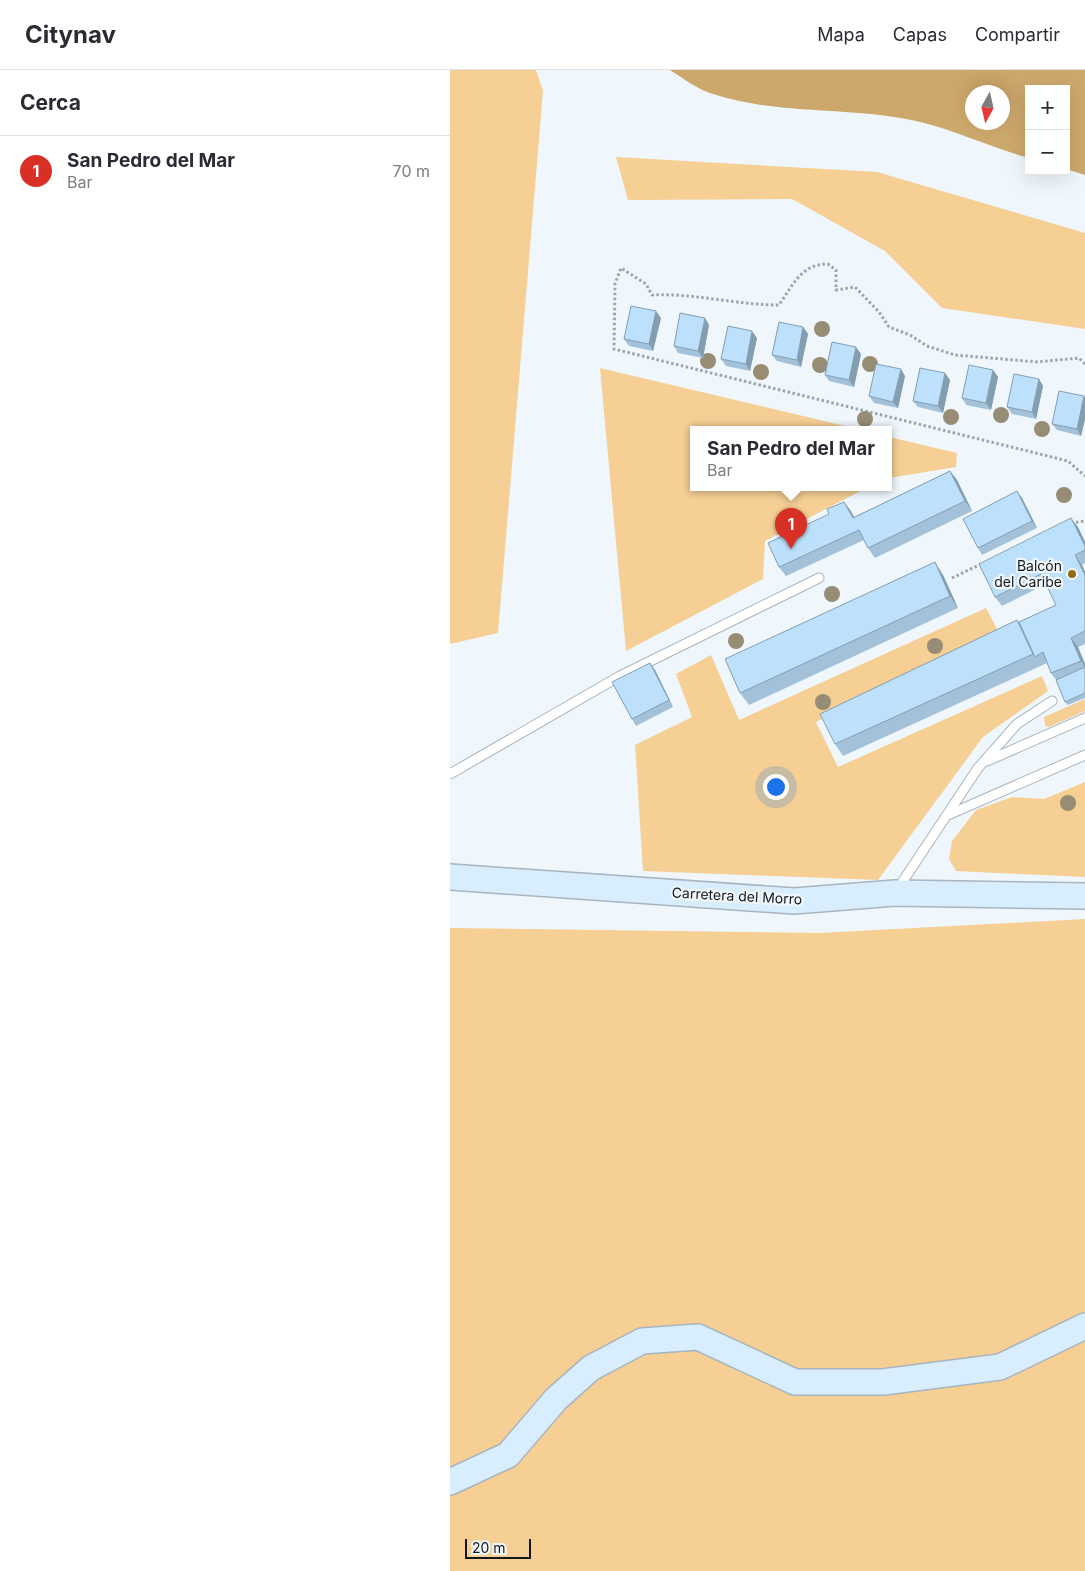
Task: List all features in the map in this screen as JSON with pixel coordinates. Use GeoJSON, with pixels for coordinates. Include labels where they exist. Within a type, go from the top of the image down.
{"type":"FeatureCollection","features":[{"type":"Feature","properties":{"kind":"main road","name":"Carretera del Morro"},"geometry":{"type":"LineString","coordinates":[[450,878],[794,901],[895,893],[1085,896]]}},
{"type":"Feature","properties":{"kind":"main road"},"geometry":{"type":"LineString","coordinates":[[450,1482],[508,1455],[556,1398],[591,1368],[642,1341],[698,1337],[795,1382],[883,1382],[1000,1367],[1085,1326]]}},
{"type":"Feature","properties":{"kind":"lane"},"geometry":{"type":"LineString","coordinates":[[450,774],[620,676],[819,578]]}},
{"type":"Feature","properties":{"kind":"lane"},"geometry":{"type":"LineString","coordinates":[[895,893],[984,762],[1017,724],[1052,701]]}},
{"type":"Feature","properties":{"kind":"lane"},"geometry":{"type":"LineString","coordinates":[[984,762],[1085,718]]}},
{"type":"Feature","properties":{"kind":"lane"},"geometry":{"type":"LineString","coordinates":[[947,815],[1085,755]]}},
{"type":"Feature","properties":{"kind":"path"},"geometry":{"type":"LineString","coordinates":[[1085,364],[1079,358],[1038,362],[955,355],[927,346],[910,335],[889,327],[879,312],[855,287],[836,290],[836,270],[828,264],[815,264],[801,274],[780,305],[762,305],[677,294],[652,295],[646,284],[621,268],[615,284],[614,349],[1068,461],[1085,476]]}},
{"type":"Feature","properties":{"kind":"path"},"geometry":{"type":"LineString","coordinates":[[1065,525],[1074,521],[1085,521]]}},
{"type":"Feature","properties":{"kind":"path"},"geometry":{"type":"LineString","coordinates":[[952,578],[986,562]]}},
{"type":"Feature","properties":{"kind":"shaded area"},"geometry":{"type":"Polygon","coordinates":[[[450,70],[536,70],[543,91],[498,633],[450,644],[450,70]]]}},
{"type":"Feature","properties":{"kind":"shaded area"},"geometry":{"type":"Polygon","coordinates":[[[670,70],[1085,70],[1085,175],[1070,170],[1070,85],[1025,85],[1025,157],[920,122],[869,114],[790,108],[738,101],[696,87],[670,70]]]}},
{"type":"Feature","properties":{"kind":"shaded area"},"geometry":{"type":"Polygon","coordinates":[[[616,157],[877,172],[1085,233],[1085,329],[942,308],[885,251],[792,199],[628,200],[616,157]]]}},
{"type":"Feature","properties":{"kind":"shaded area"},"geometry":{"type":"Polygon","coordinates":[[[600,368],[845,426],[690,426],[690,491],[860,491],[765,541],[763,579],[626,651],[600,368]]]}},
{"type":"Feature","properties":{"kind":"shaded area"},"geometry":{"type":"Polygon","coordinates":[[[892,438],[957,453],[956,467],[892,478],[892,438]]]}},
{"type":"Feature","properties":{"kind":"shaded area"},"geometry":{"type":"Polygon","coordinates":[[[986,608],[998,631],[816,722],[838,767],[1042,676],[1048,691],[983,737],[878,880],[643,871],[635,745],[692,717],[676,674],[711,655],[739,720],[986,608]]]}},
{"type":"Feature","properties":{"kind":"shaded area"},"geometry":{"type":"Polygon","coordinates":[[[1085,699],[1085,711],[1049,727],[1045,726],[1044,717],[1085,699]]]}},
{"type":"Feature","properties":{"kind":"shaded area"},"geometry":{"type":"Polygon","coordinates":[[[1085,782],[1085,877],[956,871],[949,859],[952,841],[976,810],[1012,797],[1044,799],[1085,782]]]}},
{"type":"Feature","properties":{"kind":"shaded area"},"geometry":{"type":"Polygon","coordinates":[[[1085,919],[1085,1571],[450,1571],[450,928],[819,933],[1085,919]]]}},
{"type":"Feature","properties":{"kind":"building"},"geometry":{"type":"Polygon","coordinates":[[[631,306],[656,311],[649,344],[624,339],[631,306]]]}},
{"type":"Feature","properties":{"kind":"building"},"geometry":{"type":"Polygon","coordinates":[[[680,313],[705,318],[698,351],[674,346],[680,313]]]}},
{"type":"Feature","properties":{"kind":"building"},"geometry":{"type":"Polygon","coordinates":[[[779,322],[803,327],[797,360],[772,355],[779,322]]]}},
{"type":"Feature","properties":{"kind":"building"},"geometry":{"type":"Polygon","coordinates":[[[728,326],[752,331],[746,364],[721,359],[728,326]]]}},
{"type":"Feature","properties":{"kind":"building"},"geometry":{"type":"Polygon","coordinates":[[[832,342],[856,347],[849,380],[825,375],[832,342]]]}},
{"type":"Feature","properties":{"kind":"building"},"geometry":{"type":"Polygon","coordinates":[[[876,364],[901,369],[893,402],[869,396],[876,364]]]}},
{"type":"Feature","properties":{"kind":"building"},"geometry":{"type":"Polygon","coordinates":[[[969,365],[993,370],[986,403],[962,398],[969,365]]]}},
{"type":"Feature","properties":{"kind":"building"},"geometry":{"type":"Polygon","coordinates":[[[920,368],[945,373],[938,406],[913,401],[920,368]]]}},
{"type":"Feature","properties":{"kind":"building"},"geometry":{"type":"Polygon","coordinates":[[[1014,374],[1039,379],[1032,412],[1007,407],[1014,374]]]}},
{"type":"Feature","properties":{"kind":"building"},"geometry":{"type":"Polygon","coordinates":[[[1059,391],[1084,396],[1077,429],[1052,424],[1059,391]]]}},
{"type":"Feature","properties":{"kind":"building"},"geometry":{"type":"Polygon","coordinates":[[[950,471],[965,501],[868,548],[859,530],[779,567],[768,543],[829,514],[827,509],[844,502],[853,518],[950,471]]]}},
{"type":"Feature","properties":{"kind":"building"},"geometry":{"type":"Polygon","coordinates":[[[1017,491],[1032,521],[978,548],[963,519],[1017,491]]]}},
{"type":"Feature","properties":{"kind":"building"},"geometry":{"type":"Polygon","coordinates":[[[1071,518],[1085,546],[1085,550],[1075,555],[1085,575],[1085,631],[1071,638],[1081,661],[1051,673],[1043,652],[1035,657],[1019,622],[1056,605],[1041,574],[995,597],[979,564],[1071,518]]]}},
{"type":"Feature","properties":{"kind":"building"},"geometry":{"type":"Polygon","coordinates":[[[935,562],[950,596],[740,693],[725,659],[935,562]]]}},
{"type":"Feature","properties":{"kind":"building"},"geometry":{"type":"Polygon","coordinates":[[[1017,620],[1033,654],[835,744],[820,714],[1017,620]]]}},
{"type":"Feature","properties":{"kind":"building"},"geometry":{"type":"Polygon","coordinates":[[[650,663],[669,700],[632,719],[612,682],[650,663]]]}},
{"type":"Feature","properties":{"kind":"building"},"geometry":{"type":"Polygon","coordinates":[[[1085,667],[1085,693],[1065,702],[1056,680],[1085,667]]]}},
{"type":"Feature","properties":{"kind":"place","name":"San Pedro del Mar"},"geometry":{"type":"Point","coordinates":[791,549]}},
{"type":"Feature","properties":{"kind":"place","name":"Balcón del Caribe"},"geometry":{"type":"Point","coordinates":[1072,574]}}]}
